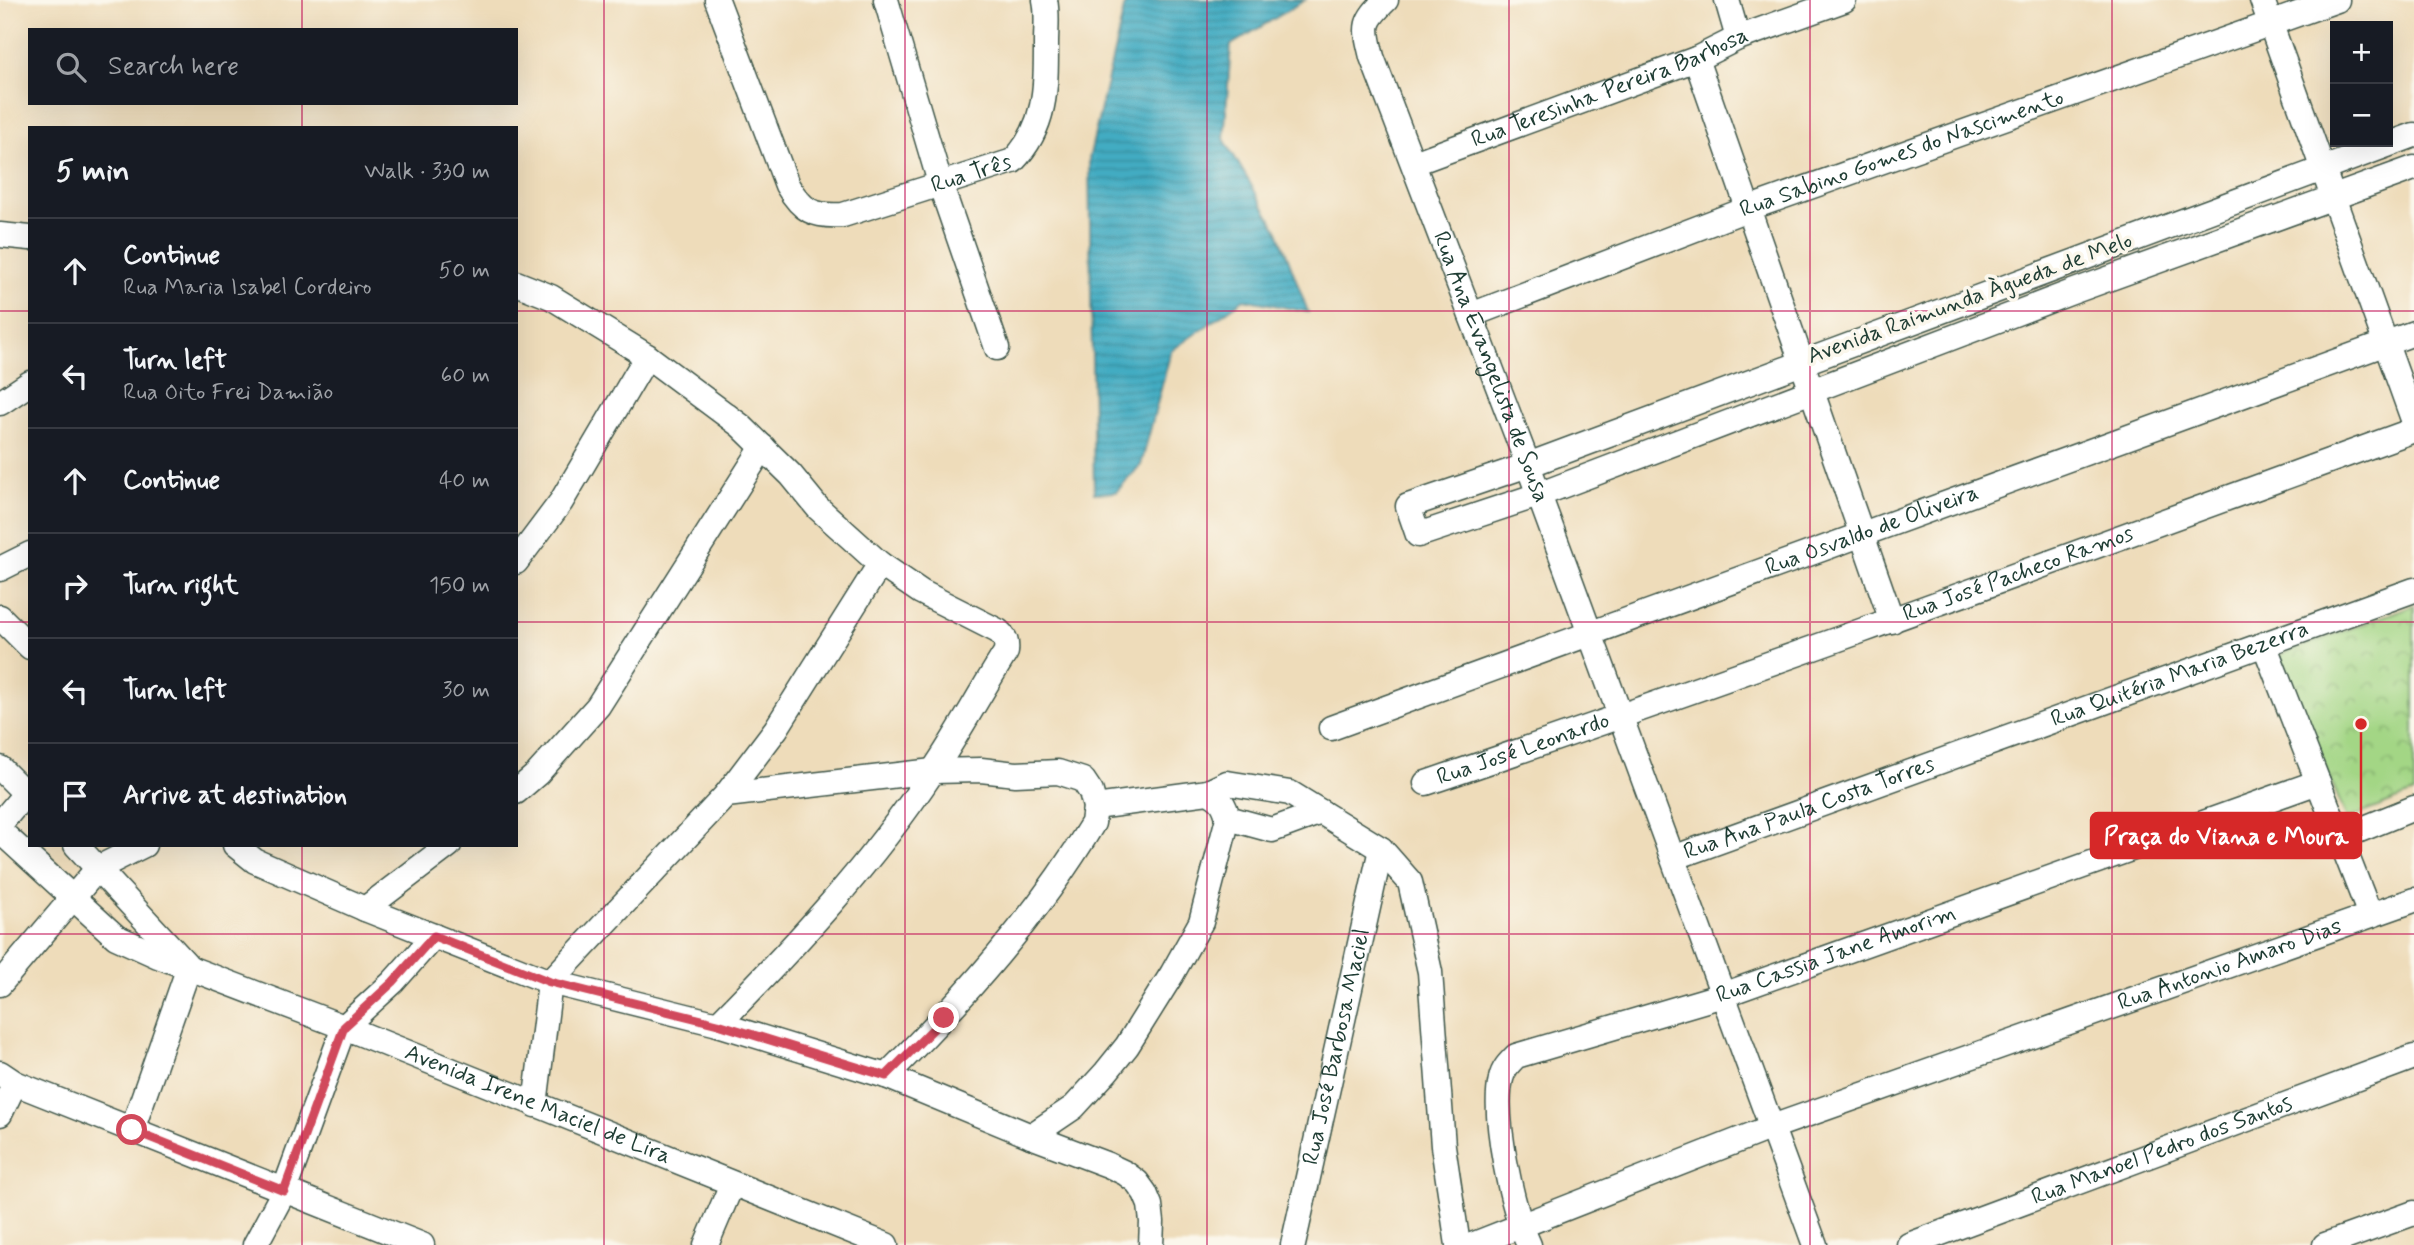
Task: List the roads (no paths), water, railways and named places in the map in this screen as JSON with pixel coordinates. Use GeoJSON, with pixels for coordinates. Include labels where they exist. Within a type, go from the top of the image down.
{"type":"FeatureCollection","features":[{"type":"Feature","properties":{"kind":"street","name":"Rua Três"},"geometry":{"type":"LineString","coordinates":[[718,0],[787,185],[796,199],[808,210],[823,217],[843,215],[1013,162],[1027,147],[1037,127],[1043,105],[1046,69],[1045,0]]}},
{"type":"Feature","properties":{"kind":"street"},"geometry":{"type":"LineString","coordinates":[[886,0],[941,186],[996,348]]}},
{"type":"Feature","properties":{"kind":"street"},"geometry":{"type":"LineString","coordinates":[[1727,0],[1738,38]]}},
{"type":"Feature","properties":{"kind":"street","name":"Rua Teresinha Pereira Barbosa"},"geometry":{"type":"LineString","coordinates":[[1414,163],[1696,59],[1738,38],[1844,0]]}},
{"type":"Feature","properties":{"kind":"street"},"geometry":{"type":"LineString","coordinates":[[2262,0],[2414,422]]}},
{"type":"Feature","properties":{"kind":"street","name":"Rua Sabino Gomes do Nascimento"},"geometry":{"type":"LineString","coordinates":[[1471,315],[1750,208],[2337,0]]}},
{"type":"Feature","properties":{"kind":"street","name":"Rua Ana Evangelista de Sousa"},"geometry":{"type":"LineString","coordinates":[[1378,9],[1365,29],[1373,57],[1528,465],[1815,1245]]}},
{"type":"Feature","properties":{"kind":"street"},"geometry":{"type":"LineString","coordinates":[[1696,59],[1892,621]]}},
{"type":"Feature","properties":{"kind":"street","name":"Avenida Raimunda Àgueda de Melo"},"geometry":{"type":"LineString","coordinates":[[2414,135],[1528,465],[1408,506],[1418,535],[1538,495],[2072,292],[2414,168]]}},
{"type":"Feature","properties":{"kind":"street"},"geometry":{"type":"LineString","coordinates":[[0,235],[28,238]]}},
{"type":"Feature","properties":{"kind":"street"},"geometry":{"type":"LineString","coordinates":[[2061,265],[2072,292]]}},
{"type":"Feature","properties":{"kind":"street"},"geometry":{"type":"LineString","coordinates":[[518,284],[551,297],[647,356],[741,426],[791,475],[818,508],[880,564],[921,592],[998,631],[1005,636],[1007,643],[1006,652],[933,771],[881,841],[792,950],[718,1024]]}},
{"type":"Feature","properties":{"kind":"street","name":"Rua Osvaldo de Oliveira"},"geometry":{"type":"LineString","coordinates":[[1331,728],[2414,332]]}},
{"type":"Feature","properties":{"kind":"street"},"geometry":{"type":"LineString","coordinates":[[518,559],[561,502],[647,356]]}},
{"type":"Feature","properties":{"kind":"street"},"geometry":{"type":"LineString","coordinates":[[0,403],[28,384]]}},
{"type":"Feature","properties":{"kind":"street","name":"Rua José Pacheco Ramos"},"geometry":{"type":"LineString","coordinates":[[1621,717],[2414,430]]}},
{"type":"Feature","properties":{"kind":"street"},"geometry":{"type":"LineString","coordinates":[[518,790],[537,774],[597,706],[763,447]]}},
{"type":"Feature","properties":{"kind":"street"},"geometry":{"type":"LineString","coordinates":[[0,569],[28,555]]}},
{"type":"Feature","properties":{"kind":"street"},"geometry":{"type":"LineString","coordinates":[[535,1105],[550,982],[726,796],[776,729],[880,564]]}},
{"type":"Feature","properties":{"kind":"street","name":"Rua Quitéria Maria Bezerra"},"geometry":{"type":"LineString","coordinates":[[1945,760],[2414,590]]}},
{"type":"Feature","properties":{"kind":"street"},"geometry":{"type":"LineString","coordinates":[[0,617],[28,645]]}},
{"type":"Feature","properties":{"kind":"street"},"geometry":{"type":"LineString","coordinates":[[2264,644],[2370,915]]}},
{"type":"Feature","properties":{"kind":"street","name":"Rua José Leonardo"},"geometry":{"type":"LineString","coordinates":[[1426,783],[1621,717]]}},
{"type":"Feature","properties":{"kind":"street","name":"Rua Ana Paula Costa Torres"},"geometry":{"type":"LineString","coordinates":[[1673,858],[1945,760]]}},
{"type":"Feature","properties":{"kind":"street"},"geometry":{"type":"LineString","coordinates":[[0,768],[27,796],[0,824]]}},
{"type":"Feature","properties":{"kind":"street"},"geometry":{"type":"LineString","coordinates":[[726,796],[933,771],[1016,774],[1058,772],[1083,780],[1091,792],[1095,807],[1093,824],[1029,919],[944,1018],[886,1076]]}},
{"type":"Feature","properties":{"kind":"street","name":"Rua Cassia Jane Amorim"},"geometry":{"type":"LineString","coordinates":[[1525,1236],[1501,1128],[1499,1091],[1501,1076],[1516,1056],[1723,995],[2318,782]]}},
{"type":"Feature","properties":{"kind":"street"},"geometry":{"type":"LineString","coordinates":[[1095,807],[1208,792],[1227,783],[1290,793],[1381,849],[1410,882],[1430,972],[1444,1146],[1458,1245]]}},
{"type":"Feature","properties":{"kind":"street"},"geometry":{"type":"LineString","coordinates":[[1031,1136],[1074,1107],[1127,1046],[1201,922],[1228,818],[1225,806],[1217,796],[1208,792]]}},
{"type":"Feature","properties":{"kind":"street"},"geometry":{"type":"LineString","coordinates":[[2340,838],[2414,808]]}},
{"type":"Feature","properties":{"kind":"street"},"geometry":{"type":"LineString","coordinates":[[1228,818],[1272,830],[1321,812]]}},
{"type":"Feature","properties":{"kind":"street","name":"Avenida Irene Maciel de Lira"},"geometry":{"type":"LineString","coordinates":[[0,831],[116,937],[886,1245]]}},
{"type":"Feature","properties":{"kind":"street"},"geometry":{"type":"LineString","coordinates":[[77,847],[189,967],[132,1130]]}},
{"type":"Feature","properties":{"kind":"street"},"geometry":{"type":"LineString","coordinates":[[0,984],[98,868],[140,847]]}},
{"type":"Feature","properties":{"kind":"street"},"geometry":{"type":"LineString","coordinates":[[238,847],[255,861],[365,909],[550,982],[718,1024],[886,1076],[1108,1165],[1137,1182],[1150,1205],[1151,1245]]}},
{"type":"Feature","properties":{"kind":"street"},"geometry":{"type":"LineString","coordinates":[[365,909],[446,847]]}},
{"type":"Feature","properties":{"kind":"street","name":"Rua José Barbosa Maciel"},"geometry":{"type":"LineString","coordinates":[[1293,1245],[1381,849]]}},
{"type":"Feature","properties":{"kind":"street","name":"Rua Antonio Amaro Dias"},"geometry":{"type":"LineString","coordinates":[[1472,1245],[1525,1236],[1772,1127],[2414,900]]}},
{"type":"Feature","properties":{"kind":"street"},"geometry":{"type":"LineString","coordinates":[[253,1243],[284,1191],[344,1027],[393,982],[434,936]]}},
{"type":"Feature","properties":{"kind":"street","name":"Rua Manoel Pedro dos Santos"},"geometry":{"type":"LineString","coordinates":[[1909,1245],[2414,1057]]}},
{"type":"Feature","properties":{"kind":"street"},"geometry":{"type":"LineString","coordinates":[[0,1114],[7,1078],[422,1245]]}},
{"type":"Feature","properties":{"kind":"street"},"geometry":{"type":"LineString","coordinates":[[706,1245],[732,1184]]}},
{"type":"Feature","properties":{"kind":"street"},"geometry":{"type":"LineString","coordinates":[[2325,1245],[2414,1213]]}},
{"type":"Feature","properties":{"kind":"water"},"geometry":{"type":"Polygon","coordinates":[[[1126,0],[1305,0],[1231,45],[1224,139],[1278,231],[1308,312],[1244,299],[1171,351],[1141,465],[1116,492],[1094,493],[1089,159],[1126,0]]]}},
{"type":"Feature","properties":{"kind":"place","name":"Praça do Viana e Moura"},"geometry":{"type":"Point","coordinates":[2361,724]}}]}
